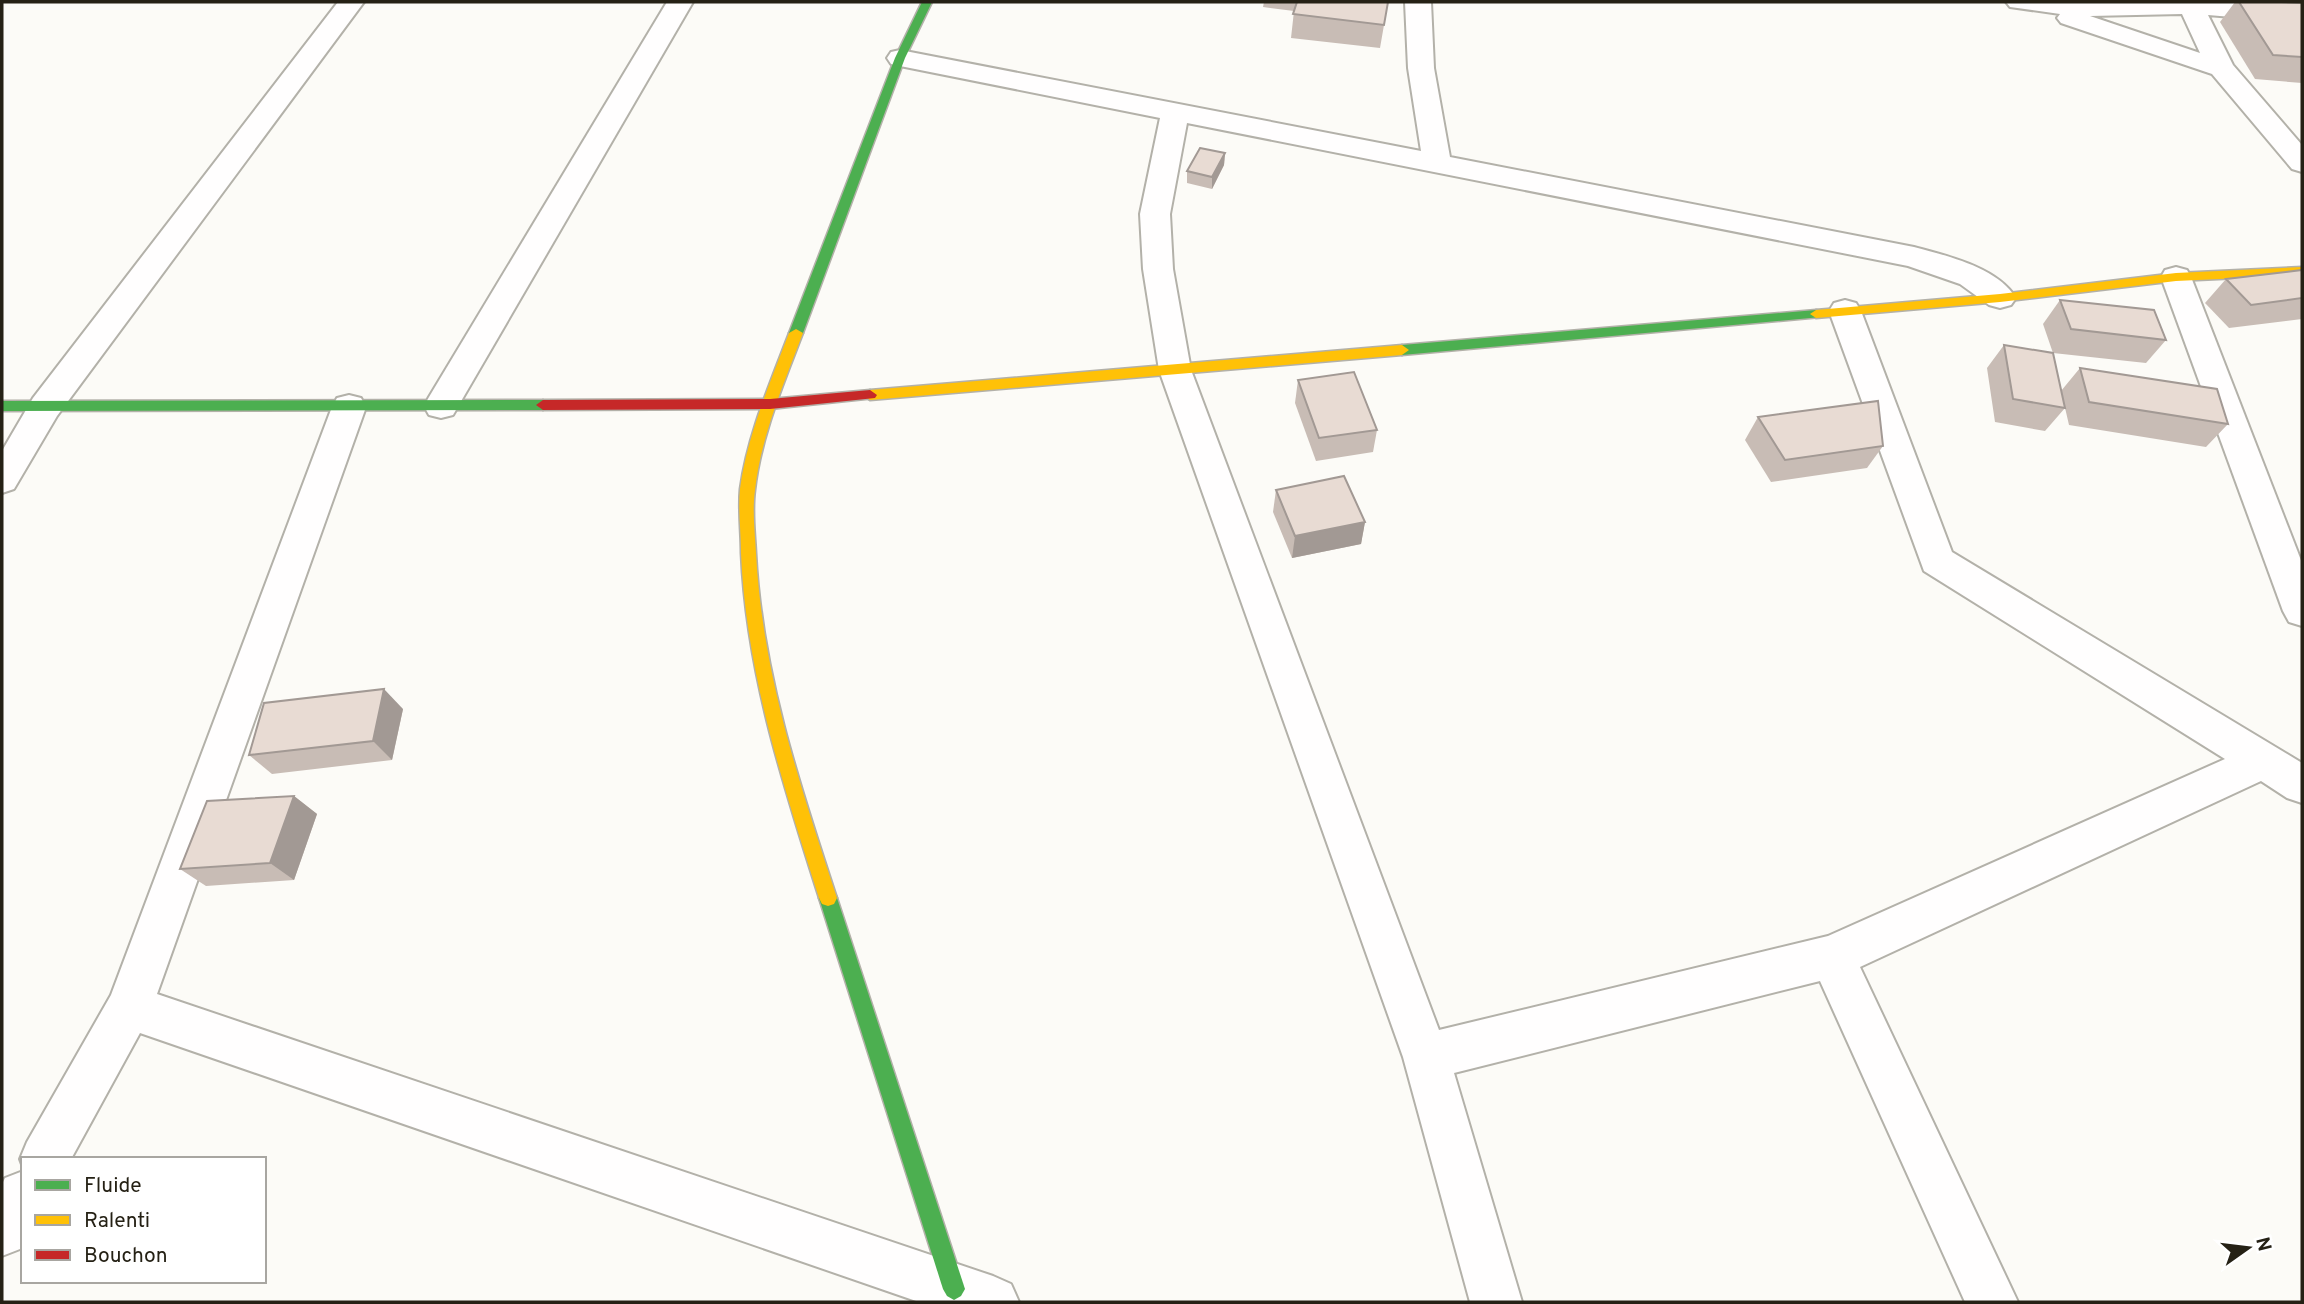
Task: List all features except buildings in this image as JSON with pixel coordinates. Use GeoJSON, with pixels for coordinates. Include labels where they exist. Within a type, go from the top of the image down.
{"type":"FeatureCollection","features":[{"type":"Feature","properties":{"kind":"street"},"geometry":{"type":"LineString","coordinates":[[2,480],[46,407],[351,2]]}},
{"type":"Feature","properties":{"kind":"street"},"geometry":{"type":"LineString","coordinates":[[441,406],[680,2]]}},
{"type":"Feature","properties":{"kind":"street"},"geometry":{"type":"LineString","coordinates":[[927,2],[900,58],[770,404],[748,483],[748,555],[755,628],[787,770],[974,1296]]}},
{"type":"Feature","properties":{"kind":"street"},"geometry":{"type":"LineString","coordinates":[[1418,2],[1420,68],[1437,163]]}},
{"type":"Feature","properties":{"kind":"street"},"geometry":{"type":"LineString","coordinates":[[2021,2],[2077,9],[2191,6],[2302,15]]}},
{"type":"Feature","properties":{"kind":"street"},"geometry":{"type":"LineString","coordinates":[[2021,2],[2221,68]]}},
{"type":"Feature","properties":{"kind":"street"},"geometry":{"type":"LineString","coordinates":[[2191,6],[2221,68],[2302,163]]}},
{"type":"Feature","properties":{"kind":"street"},"geometry":{"type":"LineString","coordinates":[[900,58],[1913,257],[1971,277],[2000,298]]}},
{"type":"Feature","properties":{"kind":"street"},"geometry":{"type":"LineString","coordinates":[[1175,113],[1155,214],[1158,269],[1175,370],[1426,1057],[1496,1302]]}},
{"type":"Feature","properties":{"kind":"street"},"geometry":{"type":"LineString","coordinates":[[2,406],[770,404],[2000,298],[2175,277],[2302,271]]}},
{"type":"Feature","properties":{"kind":"street"},"geometry":{"type":"LineString","coordinates":[[2175,277],[2302,611]]}},
{"type":"Feature","properties":{"kind":"street"},"geometry":{"type":"LineString","coordinates":[[1845,311],[1937,561],[2302,785]]}},
{"type":"Feature","properties":{"kind":"street"},"geometry":{"type":"LineString","coordinates":[[41,1157],[129,1007],[349,407]]}},
{"type":"Feature","properties":{"kind":"street"},"geometry":{"type":"LineString","coordinates":[[1426,1057],[1832,957],[2263,761]]}},
{"type":"Feature","properties":{"kind":"street"},"geometry":{"type":"LineString","coordinates":[[1832,957],[1992,1302]]}},
{"type":"Feature","properties":{"kind":"street"},"geometry":{"type":"LineString","coordinates":[[129,1007],[974,1296]]}},
{"type":"Feature","properties":{"kind":"traffic: fast"},"geometry":{"type":"LineString","coordinates":[[796,333],[900,58],[927,2]]}},
{"type":"Feature","properties":{"kind":"traffic: fast"},"geometry":{"type":"LineString","coordinates":[[1402,350],[1816,314]]}},
{"type":"Feature","properties":{"kind":"traffic: fast"},"geometry":{"type":"LineString","coordinates":[[2,406],[543,405]]}},
{"type":"Feature","properties":{"kind":"traffic: fast"},"geometry":{"type":"LineString","coordinates":[[828,898],[954,1289]]}},
{"type":"Feature","properties":{"kind":"traffic: slow"},"geometry":{"type":"LineString","coordinates":[[1816,314],[2000,298],[2176,277],[2302,271]]}},
{"type":"Feature","properties":{"kind":"traffic: slow"},"geometry":{"type":"LineString","coordinates":[[796,333],[764,424],[748,487],[750,580],[755,627],[774,719],[828,898]]}},
{"type":"Feature","properties":{"kind":"traffic: slow"},"geometry":{"type":"LineString","coordinates":[[870,395],[1402,350]]}},
{"type":"Feature","properties":{"kind":"traffic: jam"},"geometry":{"type":"LineString","coordinates":[[543,405],[770,404],[870,395]]}}]}
